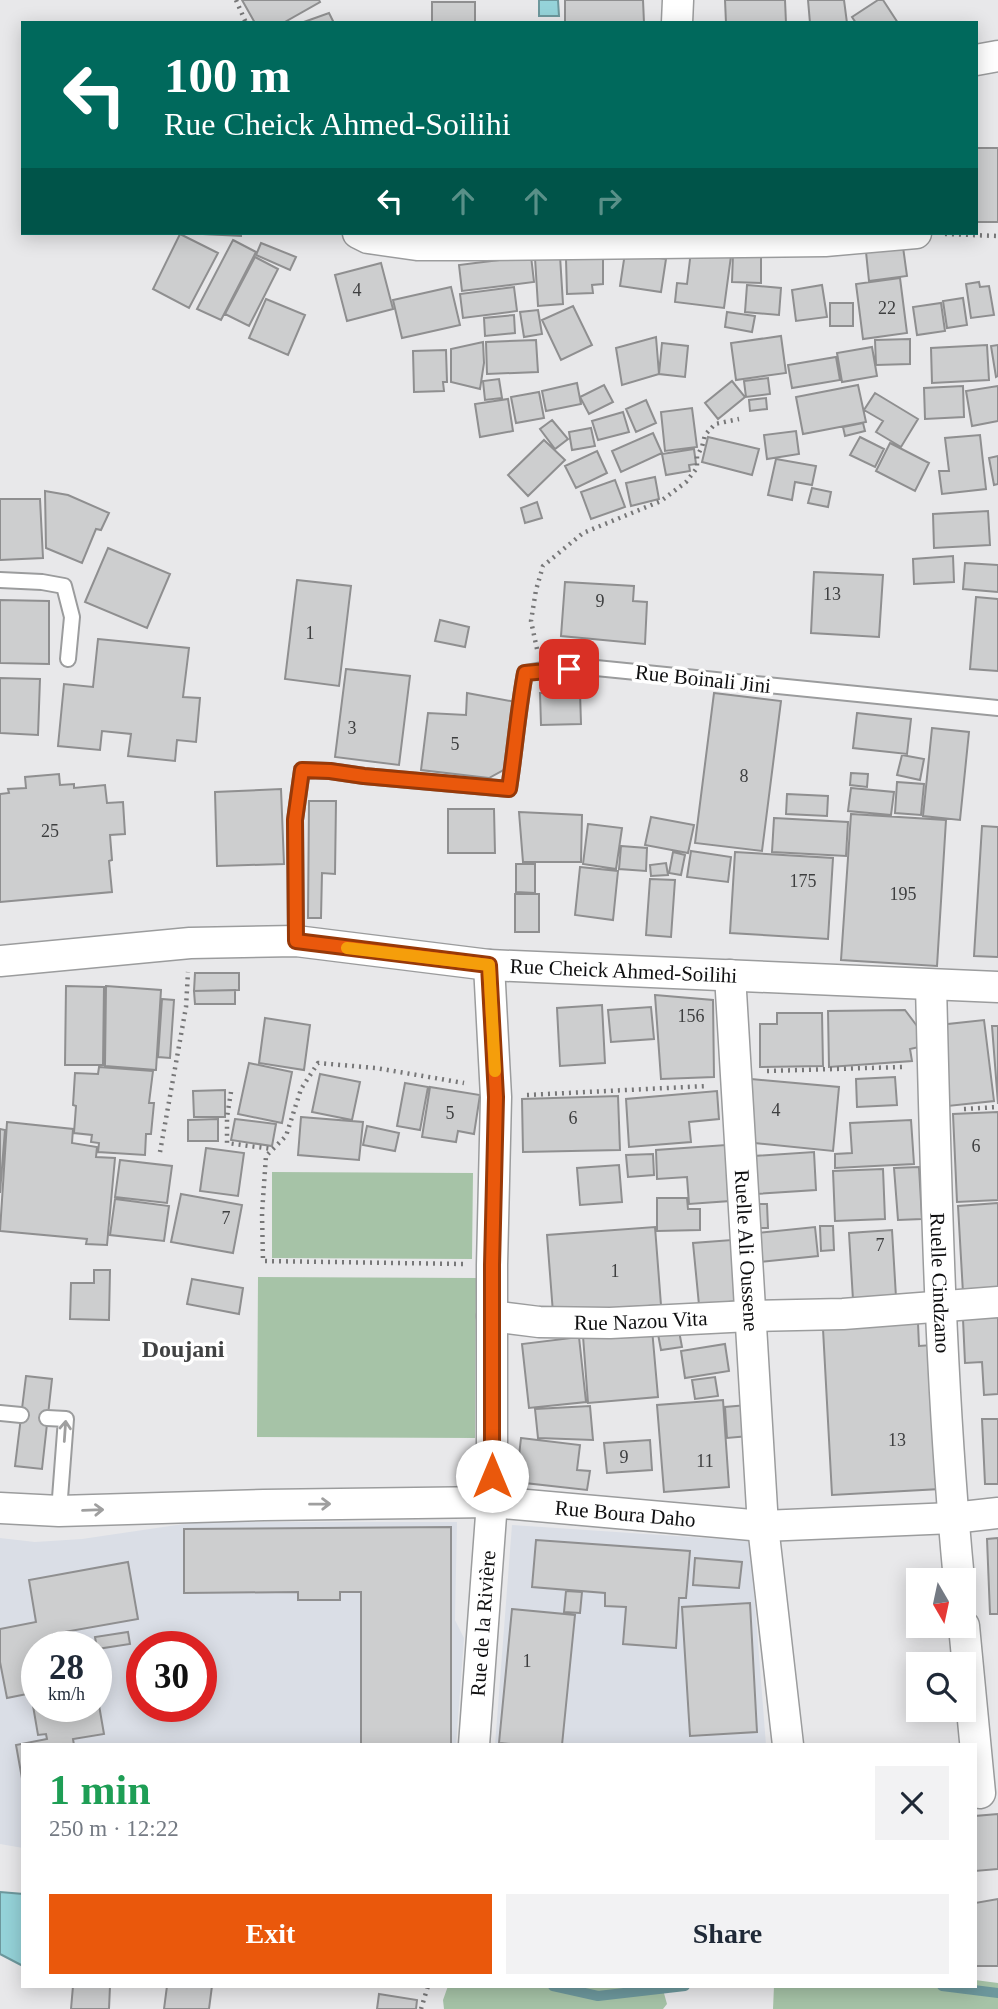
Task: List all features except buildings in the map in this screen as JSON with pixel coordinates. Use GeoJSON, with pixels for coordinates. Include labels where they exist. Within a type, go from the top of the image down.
{"type":"FeatureCollection","features":[{"type":"Feature","properties":{"kind":"street"},"geometry":{"type":"LineString","coordinates":[[677,21],[678,0]]}},
{"type":"Feature","properties":{"kind":"street"},"geometry":{"type":"LineString","coordinates":[[978,60],[998,55]]}},
{"type":"Feature","properties":{"kind":"street"},"geometry":{"type":"LineString","coordinates":[[362,235],[417,244],[484,246],[825,241],[893,235]]}},
{"type":"Feature","properties":{"kind":"street","name":"Rue Cheick Ahmed-Soilihi"},"geometry":{"type":"LineString","coordinates":[[0,961],[190,943],[296,941],[489,965],[998,987]]}},
{"type":"Feature","properties":{"kind":"street","name":"Rue de la Rivière"},"geometry":{"type":"LineString","coordinates":[[474,1743],[492,1502],[492,1265],[496,1093],[489,965]]}},
{"type":"Feature","properties":{"kind":"street","name":"Ruelle Ali Oussene"},"geometry":{"type":"LineString","coordinates":[[730,975],[763,1525],[788,1743]]}},
{"type":"Feature","properties":{"kind":"street","name":"Ruelle Cindzano"},"geometry":{"type":"LineString","coordinates":[[931,985],[940,1305],[958,1568]]}},
{"type":"Feature","properties":{"kind":"street","name":"Rue Nazou Vita"},"geometry":{"type":"LineString","coordinates":[[492,1315],[539,1322],[610,1323],[843,1314],[998,1302]]}},
{"type":"Feature","properties":{"kind":"street","name":"Rue Boura Daho"},"geometry":{"type":"LineString","coordinates":[[0,1508],[59,1511],[492,1502],[763,1525],[953,1518],[998,1513]]}},
{"type":"Feature","properties":{"kind":"street"},"geometry":{"type":"LineString","coordinates":[[965,1638],[984,1793]]}},
{"type":"Feature","properties":{"kind":"lane"},"geometry":{"type":"LineString","coordinates":[[0,580],[64,586],[72,617],[68,659]]}},
{"type":"Feature","properties":{"kind":"lane","name":"Rue Boinali Jini"},"geometry":{"type":"LineString","coordinates":[[542,670],[596,668],[998,708]]}},
{"type":"Feature","properties":{"kind":"lane"},"geometry":{"type":"LineString","coordinates":[[296,941],[295,820],[302,770],[509,789],[525,673],[542,670]]}},
{"type":"Feature","properties":{"kind":"lane"},"geometry":{"type":"LineString","coordinates":[[0,1413],[21,1415]]}},
{"type":"Feature","properties":{"kind":"lane"},"geometry":{"type":"LineString","coordinates":[[47,1418],[66,1419],[59,1511]]}},
{"type":"Feature","properties":{"kind":"path"},"geometry":{"type":"LineString","coordinates":[[236,0],[245,21]]}},
{"type":"Feature","properties":{"kind":"path"},"geometry":{"type":"LineString","coordinates":[[971,235],[998,236]]}},
{"type":"Feature","properties":{"kind":"path"},"geometry":{"type":"LineString","coordinates":[[542,670],[531,621],[543,566],[583,533],[661,501],[687,482],[697,468],[697,456],[705,435],[715,424],[739,419]]}},
{"type":"Feature","properties":{"kind":"path"},"geometry":{"type":"LineString","coordinates":[[160,1152],[186,1007],[190,943]]}},
{"type":"Feature","properties":{"kind":"path"},"geometry":{"type":"LineString","coordinates":[[492,1265],[263,1261],[262,1213],[266,1156],[286,1136],[301,1088],[317,1063],[376,1068],[496,1093],[823,1070],[933,1066]]}},
{"type":"Feature","properties":{"kind":"path"},"geometry":{"type":"LineString","coordinates":[[231,1092],[226,1117],[227,1143],[273,1149]]}},
{"type":"Feature","properties":{"kind":"path"},"geometry":{"type":"LineString","coordinates":[[421,2006],[427,1988]]}},
{"type":"Feature","properties":{"kind":"shaded area"},"geometry":{"type":"Polygon","coordinates":[[[197,1522],[457,1522],[455,1620],[464,1638],[456,1743],[21,1743],[21,1848],[0,1844],[0,1538],[35,1542],[82,1539],[197,1522]]]}},
{"type":"Feature","properties":{"kind":"shaded area"},"geometry":{"type":"Polygon","coordinates":[[[512,1525],[750,1541],[766,1743],[495,1743],[512,1525]]]}},
{"type":"Feature","properties":{"kind":"green space"},"geometry":{"type":"Polygon","coordinates":[[[272,1172],[473,1173],[472,1259],[272,1258],[272,1172]]]}},
{"type":"Feature","properties":{"kind":"green space"},"geometry":{"type":"Polygon","coordinates":[[[258,1277],[476,1278],[475,1438],[257,1437],[258,1277]]]}},
{"type":"Feature","properties":{"kind":"green space"},"geometry":{"type":"Polygon","coordinates":[[[977,1980],[998,1983],[998,2009],[773,2009],[774,1988],[977,1988],[977,1980]]]}},
{"type":"Feature","properties":{"kind":"green space"},"geometry":{"type":"Polygon","coordinates":[[[447,1988],[663,1988],[667,2004],[663,2009],[444,2009],[443,2000],[447,1988]]]}},
{"type":"Feature","properties":{"kind":"water"},"geometry":{"type":"Polygon","coordinates":[[[539,0],[558,0],[559,16],[539,16],[539,0]]]}},
{"type":"Feature","properties":{"kind":"water"},"geometry":{"type":"Polygon","coordinates":[[[0,1892],[21,1894],[21,1965],[0,1954],[0,1892]]]}},
{"type":"Feature","properties":{"kind":"waterway"},"geometry":{"type":"LineString","coordinates":[[562,1988],[598,1996],[668,1988]]}},
{"type":"Feature","properties":{"kind":"waterway"},"geometry":{"type":"LineString","coordinates":[[958,1988],[998,1993]]}},
{"type":"Feature","properties":{"kind":"slow traffic"},"geometry":{"type":"LineString","coordinates":[[347,948],[489,965],[495,1071]]}},
{"type":"Feature","properties":{"kind":"district","name":"Doujani"},"geometry":{"type":"Point","coordinates":[183,1349]}},
{"type":"Feature","properties":{"kind":"route"},"geometry":{"type":"LineString","coordinates":[[492,1476],[492,1265],[496,1097],[489,965],[296,941],[295,820],[302,770],[509,789],[525,673],[569,669]]}}]}
